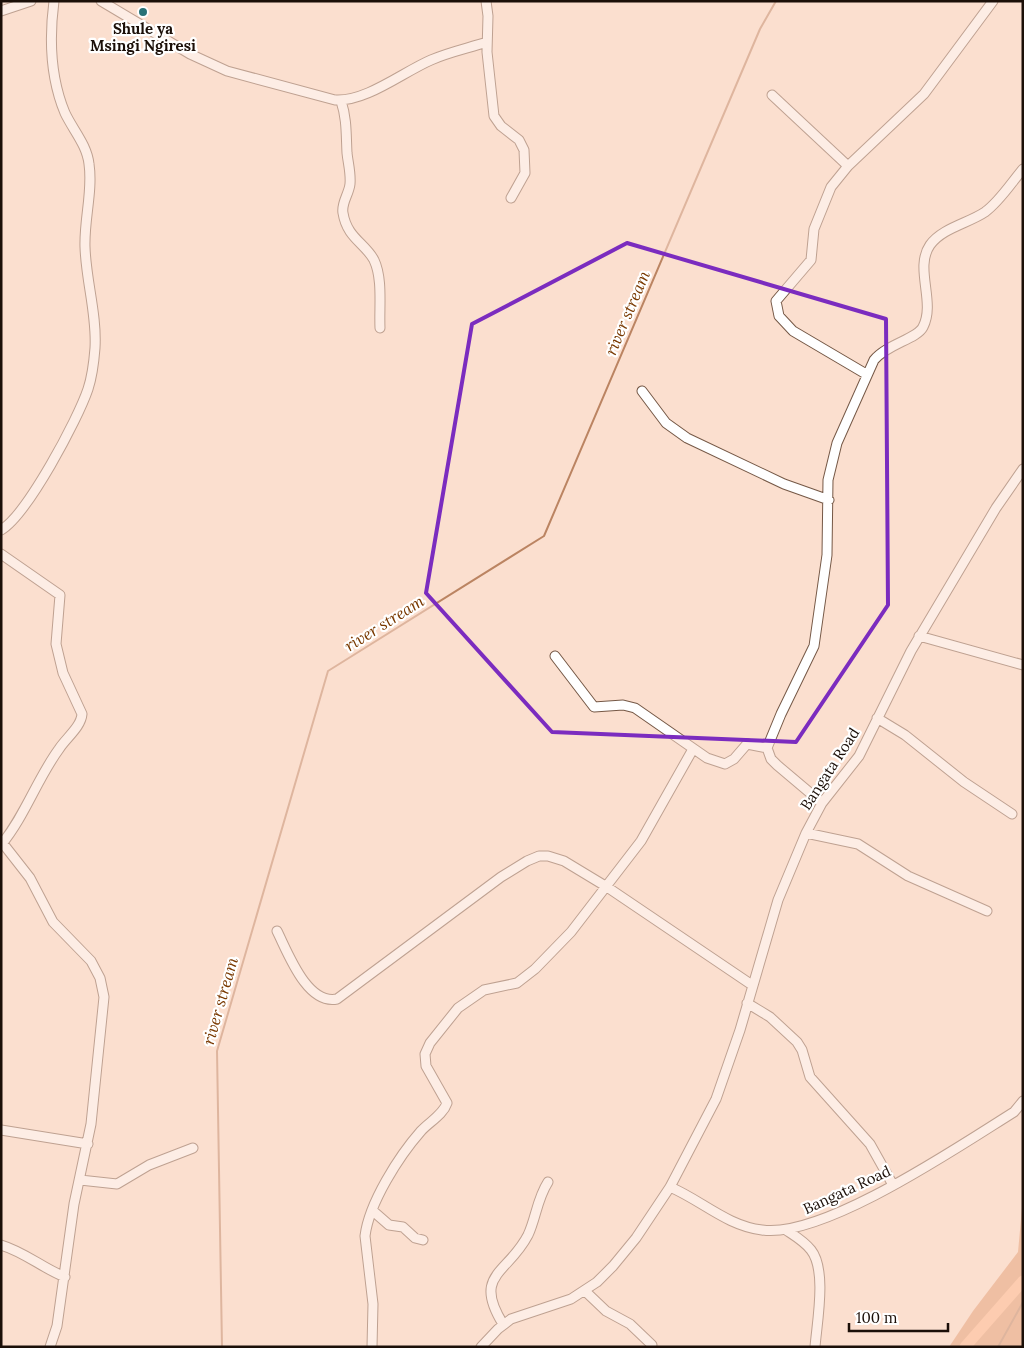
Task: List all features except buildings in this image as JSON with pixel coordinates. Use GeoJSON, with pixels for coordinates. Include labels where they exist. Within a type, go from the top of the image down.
{"type":"FeatureCollection","features":[{"type":"Feature","properties":{"kind":"street"},"geometry":{"type":"LineString","coordinates":[[1,11],[31,1]]}},
{"type":"Feature","properties":{"kind":"street"},"geometry":{"type":"LineString","coordinates":[[1,530],[18,514],[56,454],[88,390],[95,350],[95,325],[85,247],[89,164],[83,144],[66,113],[58,90],[50,51],[54,1]]}},
{"type":"Feature","properties":{"kind":"street"},"geometry":{"type":"LineString","coordinates":[[101,1],[190,54],[227,71],[342,100],[371,91],[432,59],[487,42]]}},
{"type":"Feature","properties":{"kind":"street"},"geometry":{"type":"LineString","coordinates":[[486,1],[487,42],[494,116],[501,126],[519,140],[524,150],[524,173],[511,198]]}},
{"type":"Feature","properties":{"kind":"street"},"geometry":{"type":"LineString","coordinates":[[866,374],[793,331],[779,316],[776,306],[778,297],[810,260],[817,218],[831,187],[848,166],[924,94],[993,1]]}},
{"type":"Feature","properties":{"kind":"street"},"geometry":{"type":"LineString","coordinates":[[772,95],[848,166]]}},
{"type":"Feature","properties":{"kind":"street"},"geometry":{"type":"LineString","coordinates":[[342,100],[346,114],[350,176],[350,186],[343,206],[343,214],[352,234],[373,259],[377,269],[380,328]]}},
{"type":"Feature","properties":{"kind":"street"},"geometry":{"type":"LineString","coordinates":[[822,803],[771,759],[767,748],[781,714],[814,646],[828,555],[828,480],[837,443],[866,374],[883,350],[915,335],[923,327],[926,303],[924,263],[930,245],[941,235],[985,212],[1023,169]]}},
{"type":"Feature","properties":{"kind":"street"},"geometry":{"type":"LineString","coordinates":[[642,391],[666,423],[687,438],[784,484],[829,500]]}},
{"type":"Feature","properties":{"kind":"street","name":"Bangata Road"},"geometry":{"type":"LineString","coordinates":[[481,1347],[503,1324],[516,1317],[571,1299],[585,1291],[613,1266],[636,1238],[670,1187],[712,1107],[740,1030],[778,900],[806,832],[822,803],[858,756],[920,636],[992,514],[1023,468]]}},
{"type":"Feature","properties":{"kind":"street"},"geometry":{"type":"LineString","coordinates":[[1,554],[60,595],[56,644],[64,673],[82,714],[78,725],[47,766],[18,821],[2,843],[30,878],[53,922],[79,946],[91,961],[100,978],[103,1004],[88,1144],[74,1204],[57,1326],[50,1347]]}},
{"type":"Feature","properties":{"kind":"street"},"geometry":{"type":"LineString","coordinates":[[920,636],[1023,665]]}},
{"type":"Feature","properties":{"kind":"street"},"geometry":{"type":"LineString","coordinates":[[555,656],[594,707],[623,705],[635,708],[706,758],[725,764],[734,759],[746,744],[752,743],[767,748]]}},
{"type":"Feature","properties":{"kind":"street"},"geometry":{"type":"LineString","coordinates":[[877,718],[905,735],[964,782],[1012,814]]}},
{"type":"Feature","properties":{"kind":"street"},"geometry":{"type":"LineString","coordinates":[[372,1347],[373,1304],[365,1236],[373,1211],[390,1175],[412,1142],[446,1106],[446,1099],[426,1066],[425,1054],[430,1043],[458,1008],[473,996],[492,987],[509,986],[517,983],[571,932],[641,841],[693,749]]}},
{"type":"Feature","properties":{"kind":"street"},"geometry":{"type":"LineString","coordinates":[[806,832],[858,844],[908,876],[987,911]]}},
{"type":"Feature","properties":{"kind":"street"},"geometry":{"type":"LineString","coordinates":[[277,931],[309,988],[318,996],[330,1001],[346,994],[527,861],[539,856],[556,858],[607,887],[752,985]]}},
{"type":"Feature","properties":{"kind":"street"},"geometry":{"type":"LineString","coordinates":[[747,1003],[770,1018],[797,1042],[802,1050],[810,1077],[870,1144],[893,1185]]}},
{"type":"Feature","properties":{"kind":"street","name":"Bangata Road"},"geometry":{"type":"LineString","coordinates":[[670,1187],[692,1196],[735,1223],[762,1230],[786,1230],[822,1220],[893,1185],[1014,1112],[1023,1101]]}},
{"type":"Feature","properties":{"kind":"street"},"geometry":{"type":"LineString","coordinates":[[1,1130],[88,1144]]}},
{"type":"Feature","properties":{"kind":"street"},"geometry":{"type":"LineString","coordinates":[[80,1180],[118,1184],[149,1165],[193,1148]]}},
{"type":"Feature","properties":{"kind":"street"},"geometry":{"type":"LineString","coordinates":[[503,1324],[491,1302],[493,1282],[528,1234],[537,1203],[548,1182]]}},
{"type":"Feature","properties":{"kind":"street"},"geometry":{"type":"LineString","coordinates":[[373,1211],[389,1225],[403,1226],[415,1238],[423,1240]]}},
{"type":"Feature","properties":{"kind":"street"},"geometry":{"type":"LineString","coordinates":[[786,1230],[802,1241],[816,1259],[819,1292],[815,1347]]}},
{"type":"Feature","properties":{"kind":"street"},"geometry":{"type":"LineString","coordinates":[[1,1245],[23,1252],[40,1267],[65,1277]]}},
{"type":"Feature","properties":{"kind":"street"},"geometry":{"type":"LineString","coordinates":[[585,1291],[606,1311],[630,1324],[652,1345]]}},
{"type":"Feature","properties":{"kind":"highlighted area"},"geometry":{"type":"Polygon","coordinates":[[[627,243],[886,319],[888,605],[796,742],[552,732],[426,593],[472,324],[627,243]]]}},
{"type":"Feature","properties":{"kind":"shaded area"},"geometry":{"type":"Polygon","coordinates":[[[1023,1197],[1023,1347],[949,1347],[973,1311],[1018,1252],[1023,1197]]]}},
{"type":"Feature","properties":{"kind":"waterway","name":"river stream"},"geometry":{"type":"LineString","coordinates":[[222,1347],[217,1051],[328,671],[544,536],[760,29],[776,1]]}},
{"type":"Feature","properties":{"kind":"waterway"},"geometry":{"type":"LineString","coordinates":[[965,1347],[1023,1281]]}},
{"type":"Feature","properties":{"kind":"waterway"},"geometry":{"type":"LineString","coordinates":[[998,1347],[1023,1302]]}},
{"type":"Feature","properties":{"kind":"place","name":"Shule ya Msingi Ngiresi"},"geometry":{"type":"Point","coordinates":[143,12]}}]}
